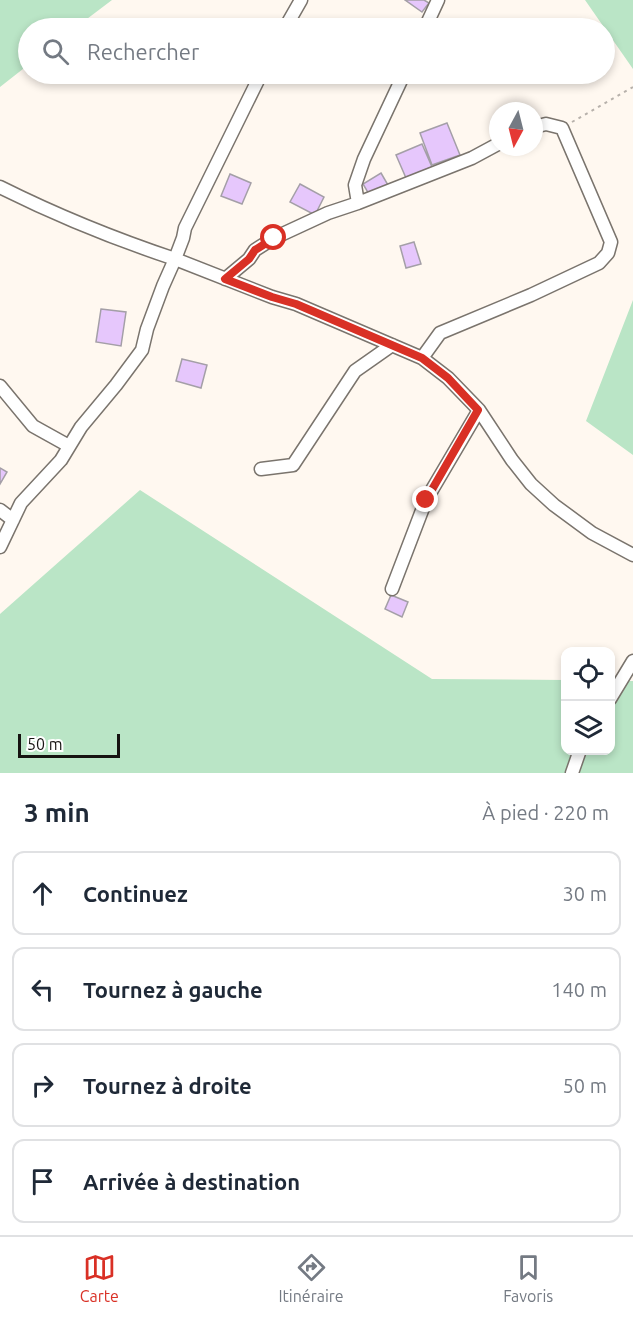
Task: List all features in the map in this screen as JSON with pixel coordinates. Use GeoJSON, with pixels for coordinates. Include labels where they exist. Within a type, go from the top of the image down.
{"type":"FeatureCollection","features":[{"type":"Feature","properties":{"kind":"street"},"geometry":{"type":"LineString","coordinates":[[291,18],[301,0]]}},
{"type":"Feature","properties":{"kind":"street"},"geometry":{"type":"LineString","coordinates":[[430,18],[438,0]]}},
{"type":"Feature","properties":{"kind":"street"},"geometry":{"type":"LineString","coordinates":[[0,547],[21,503],[61,460],[81,427],[117,385],[142,350],[147,329],[185,228],[256,84]]}},
{"type":"Feature","properties":{"kind":"street"},"geometry":{"type":"LineString","coordinates":[[358,203],[355,185],[358,176],[399,84]]}},
{"type":"Feature","properties":{"kind":"street"},"geometry":{"type":"LineString","coordinates":[[422,358],[440,333],[531,295],[599,263],[608,253],[611,242],[562,128],[543,125]]}},
{"type":"Feature","properties":{"kind":"street"},"geometry":{"type":"LineString","coordinates":[[225,279],[249,259],[255,250],[274,238],[328,213],[472,158],[489,149]]}},
{"type":"Feature","properties":{"kind":"street"},"geometry":{"type":"LineString","coordinates":[[0,187],[130,244],[296,304],[422,358],[448,378],[478,410],[531,484],[554,505],[592,533],[633,555]]}},
{"type":"Feature","properties":{"kind":"street"},"geometry":{"type":"LineString","coordinates":[[261,469],[293,465],[356,371],[392,345]]}},
{"type":"Feature","properties":{"kind":"street"},"geometry":{"type":"LineString","coordinates":[[0,387],[33,426],[69,446]]}},
{"type":"Feature","properties":{"kind":"street"},"geometry":{"type":"LineString","coordinates":[[392,590],[426,500],[478,410]]}},
{"type":"Feature","properties":{"kind":"street"},"geometry":{"type":"LineString","coordinates":[[0,510],[13,520]]}},
{"type":"Feature","properties":{"kind":"street"},"geometry":{"type":"LineString","coordinates":[[615,691],[633,661]]}},
{"type":"Feature","properties":{"kind":"street"},"geometry":{"type":"LineString","coordinates":[[572,773],[578,755]]}},
{"type":"Feature","properties":{"kind":"path"},"geometry":{"type":"LineString","coordinates":[[562,128],[633,87]]}},
{"type":"Feature","properties":{"kind":"green space"},"geometry":{"type":"Polygon","coordinates":[[[0,0],[112,0],[88,18],[18,18],[18,73],[0,87],[0,0]]]}},
{"type":"Feature","properties":{"kind":"green space"},"geometry":{"type":"Polygon","coordinates":[[[585,0],[633,0],[633,69],[615,43],[615,18],[598,18],[585,0]]]}},
{"type":"Feature","properties":{"kind":"green space"},"geometry":{"type":"Polygon","coordinates":[[[633,300],[633,455],[586,421],[633,300]]]}},
{"type":"Feature","properties":{"kind":"green space"},"geometry":{"type":"Polygon","coordinates":[[[140,490],[432,679],[561,680],[561,755],[615,755],[615,681],[633,681],[633,773],[0,773],[0,614],[140,490]]]}},
{"type":"Feature","properties":{"kind":"building"},"geometry":{"type":"Polygon","coordinates":[[[405,0],[424,0],[429,3],[422,12],[405,0]]]}},
{"type":"Feature","properties":{"kind":"building"},"geometry":{"type":"Polygon","coordinates":[[[447,123],[460,155],[432,165],[420,133],[447,123]]]}},
{"type":"Feature","properties":{"kind":"building"},"geometry":{"type":"Polygon","coordinates":[[[422,144],[432,167],[406,178],[396,155],[422,144]]]}},
{"type":"Feature","properties":{"kind":"building"},"geometry":{"type":"Polygon","coordinates":[[[381,173],[388,185],[370,196],[363,184],[381,173]]]}},
{"type":"Feature","properties":{"kind":"building"},"geometry":{"type":"Polygon","coordinates":[[[230,174],[251,183],[242,204],[221,196],[230,174]]]}},
{"type":"Feature","properties":{"kind":"building"},"geometry":{"type":"Polygon","coordinates":[[[300,184],[324,197],[315,215],[290,202],[300,184]]]}},
{"type":"Feature","properties":{"kind":"building"},"geometry":{"type":"Polygon","coordinates":[[[414,242],[421,264],[406,268],[400,246],[414,242]]]}},
{"type":"Feature","properties":{"kind":"building"},"geometry":{"type":"Polygon","coordinates":[[[101,309],[126,312],[121,346],[96,342],[101,309]]]}},
{"type":"Feature","properties":{"kind":"building"},"geometry":{"type":"Polygon","coordinates":[[[182,359],[207,365],[201,388],[176,381],[182,359]]]}},
{"type":"Feature","properties":{"kind":"building"},"geometry":{"type":"Polygon","coordinates":[[[0,468],[7,472],[0,484],[0,468]]]}},
{"type":"Feature","properties":{"kind":"building"},"geometry":{"type":"Polygon","coordinates":[[[391,595],[408,602],[402,617],[385,609],[391,595]]]}},
{"type":"Feature","properties":{"kind":"route"},"geometry":{"type":"LineString","coordinates":[[274,238],[255,250],[249,259],[225,279],[296,304],[422,358],[448,378],[478,410],[426,500]]}}]}
